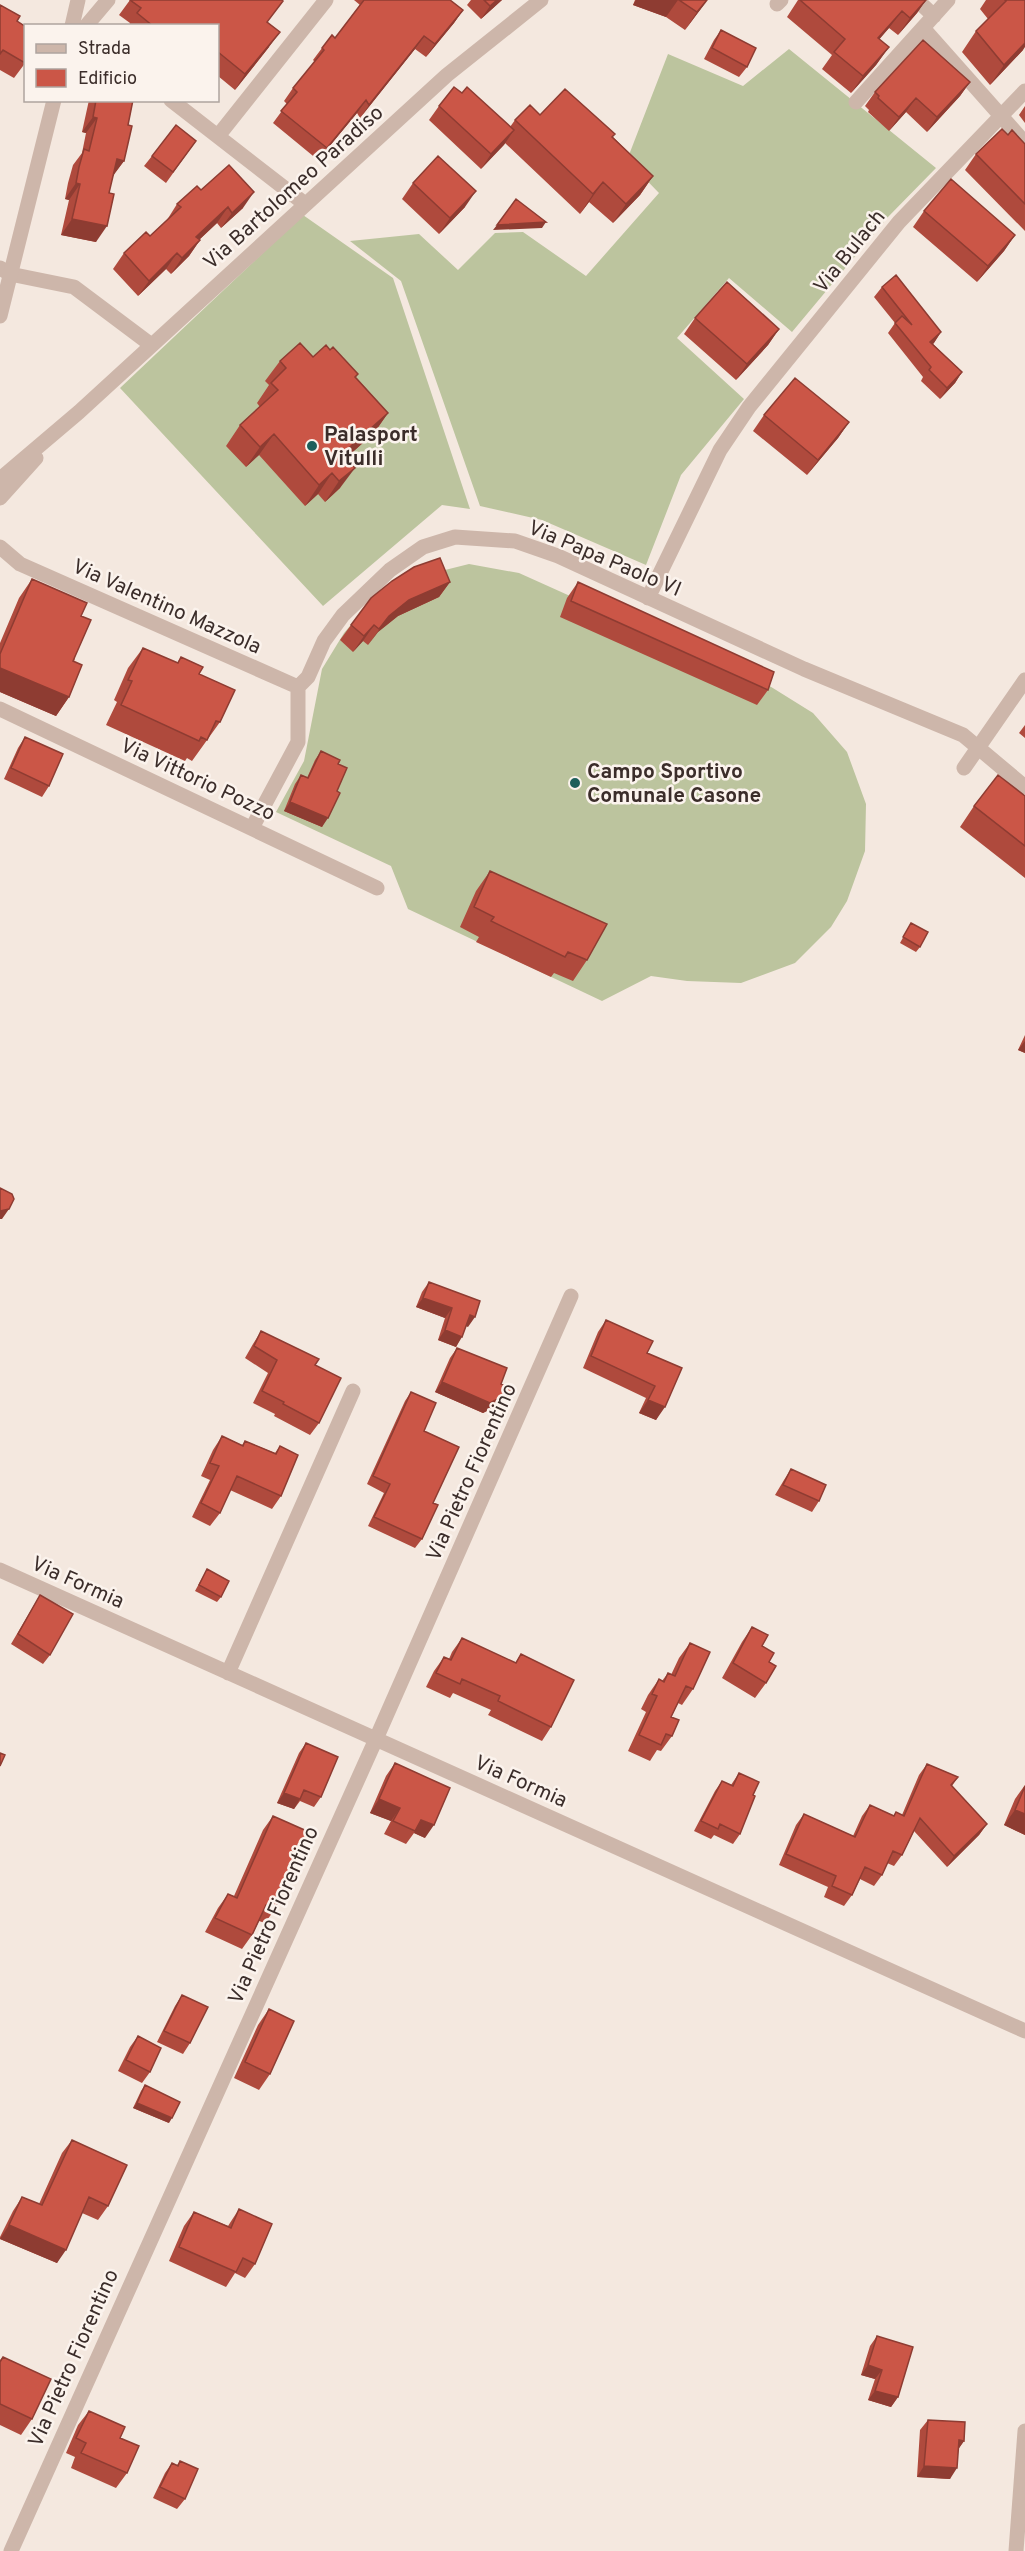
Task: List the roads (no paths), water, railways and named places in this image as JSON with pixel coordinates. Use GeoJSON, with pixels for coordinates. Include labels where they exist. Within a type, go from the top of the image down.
{"type":"FeatureCollection","features":[{"type":"Feature","properties":{"kind":"street"},"geometry":{"type":"LineString","coordinates":[[72,24],[78,0]]}},
{"type":"Feature","properties":{"kind":"street"},"geometry":{"type":"LineString","coordinates":[[88,24],[108,0]]}},
{"type":"Feature","properties":{"kind":"street"},"geometry":{"type":"LineString","coordinates":[[218,136],[326,0]]}},
{"type":"Feature","properties":{"kind":"street","name":"Via Bartolomeo Paradiso"},"geometry":{"type":"LineString","coordinates":[[0,479],[79,412],[150,344],[447,75],[541,0]]}},
{"type":"Feature","properties":{"kind":"street"},"geometry":{"type":"LineString","coordinates":[[917,0],[934,16]]}},
{"type":"Feature","properties":{"kind":"street"},"geometry":{"type":"LineString","coordinates":[[856,102],[948,0]]}},
{"type":"Feature","properties":{"kind":"street"},"geometry":{"type":"LineString","coordinates":[[923,28],[1025,143]]}},
{"type":"Feature","properties":{"kind":"street","name":"Via Bulach"},"geometry":{"type":"LineString","coordinates":[[648,598],[720,450],[749,407],[899,222],[1025,91]]}},
{"type":"Feature","properties":{"kind":"street"},"geometry":{"type":"LineString","coordinates":[[0,316],[5,271],[53,102]]}},
{"type":"Feature","properties":{"kind":"street"},"geometry":{"type":"LineString","coordinates":[[174,102],[305,204]]}},
{"type":"Feature","properties":{"kind":"street"},"geometry":{"type":"LineString","coordinates":[[5,271],[74,288],[150,344]]}},
{"type":"Feature","properties":{"kind":"street","name":"Via Bartolomeo Paradiso"},"geometry":{"type":"LineString","coordinates":[[0,498],[79,412]]}},
{"type":"Feature","properties":{"kind":"street","name":"Via Papa Paolo VI"},"geometry":{"type":"LineString","coordinates":[[298,687],[308,677],[324,642],[343,615],[390,570],[423,548],[455,537],[515,541],[558,556],[804,669],[963,735],[1025,787]]}},
{"type":"Feature","properties":{"kind":"street","name":"Via Valentino Mazzola"},"geometry":{"type":"LineString","coordinates":[[0,547],[20,564],[298,687]]}},
{"type":"Feature","properties":{"kind":"street","name":"Via Valentino Mazzola"},"geometry":{"type":"LineString","coordinates":[[0,565],[20,564]]}},
{"type":"Feature","properties":{"kind":"street"},"geometry":{"type":"LineString","coordinates":[[964,768],[1025,680]]}},
{"type":"Feature","properties":{"kind":"street"},"geometry":{"type":"LineString","coordinates":[[252,828],[298,742],[298,687]]}},
{"type":"Feature","properties":{"kind":"street","name":"Via Vittorio Pozzo"},"geometry":{"type":"LineString","coordinates":[[0,708],[377,888]]}},
{"type":"Feature","properties":{"kind":"street","name":"Via Pietro Fiorentino"},"geometry":{"type":"LineString","coordinates":[[11,2551],[376,1739],[571,1296]]}},
{"type":"Feature","properties":{"kind":"street"},"geometry":{"type":"LineString","coordinates":[[228,1673],[352,1391]]}},
{"type":"Feature","properties":{"kind":"street","name":"Via Formia"},"geometry":{"type":"LineString","coordinates":[[0,1570],[1025,2031]]}},
{"type":"Feature","properties":{"kind":"street"},"geometry":{"type":"LineString","coordinates":[[1016,2551],[1025,2431]]}},
{"type":"Feature","properties":{"kind":"place","name":"Palasport Vitulli"},"geometry":{"type":"Point","coordinates":[312,446]}},
{"type":"Feature","properties":{"kind":"place","name":"Campo Sportivo Comunale Casone"},"geometry":{"type":"Point","coordinates":[575,783]}}]}
